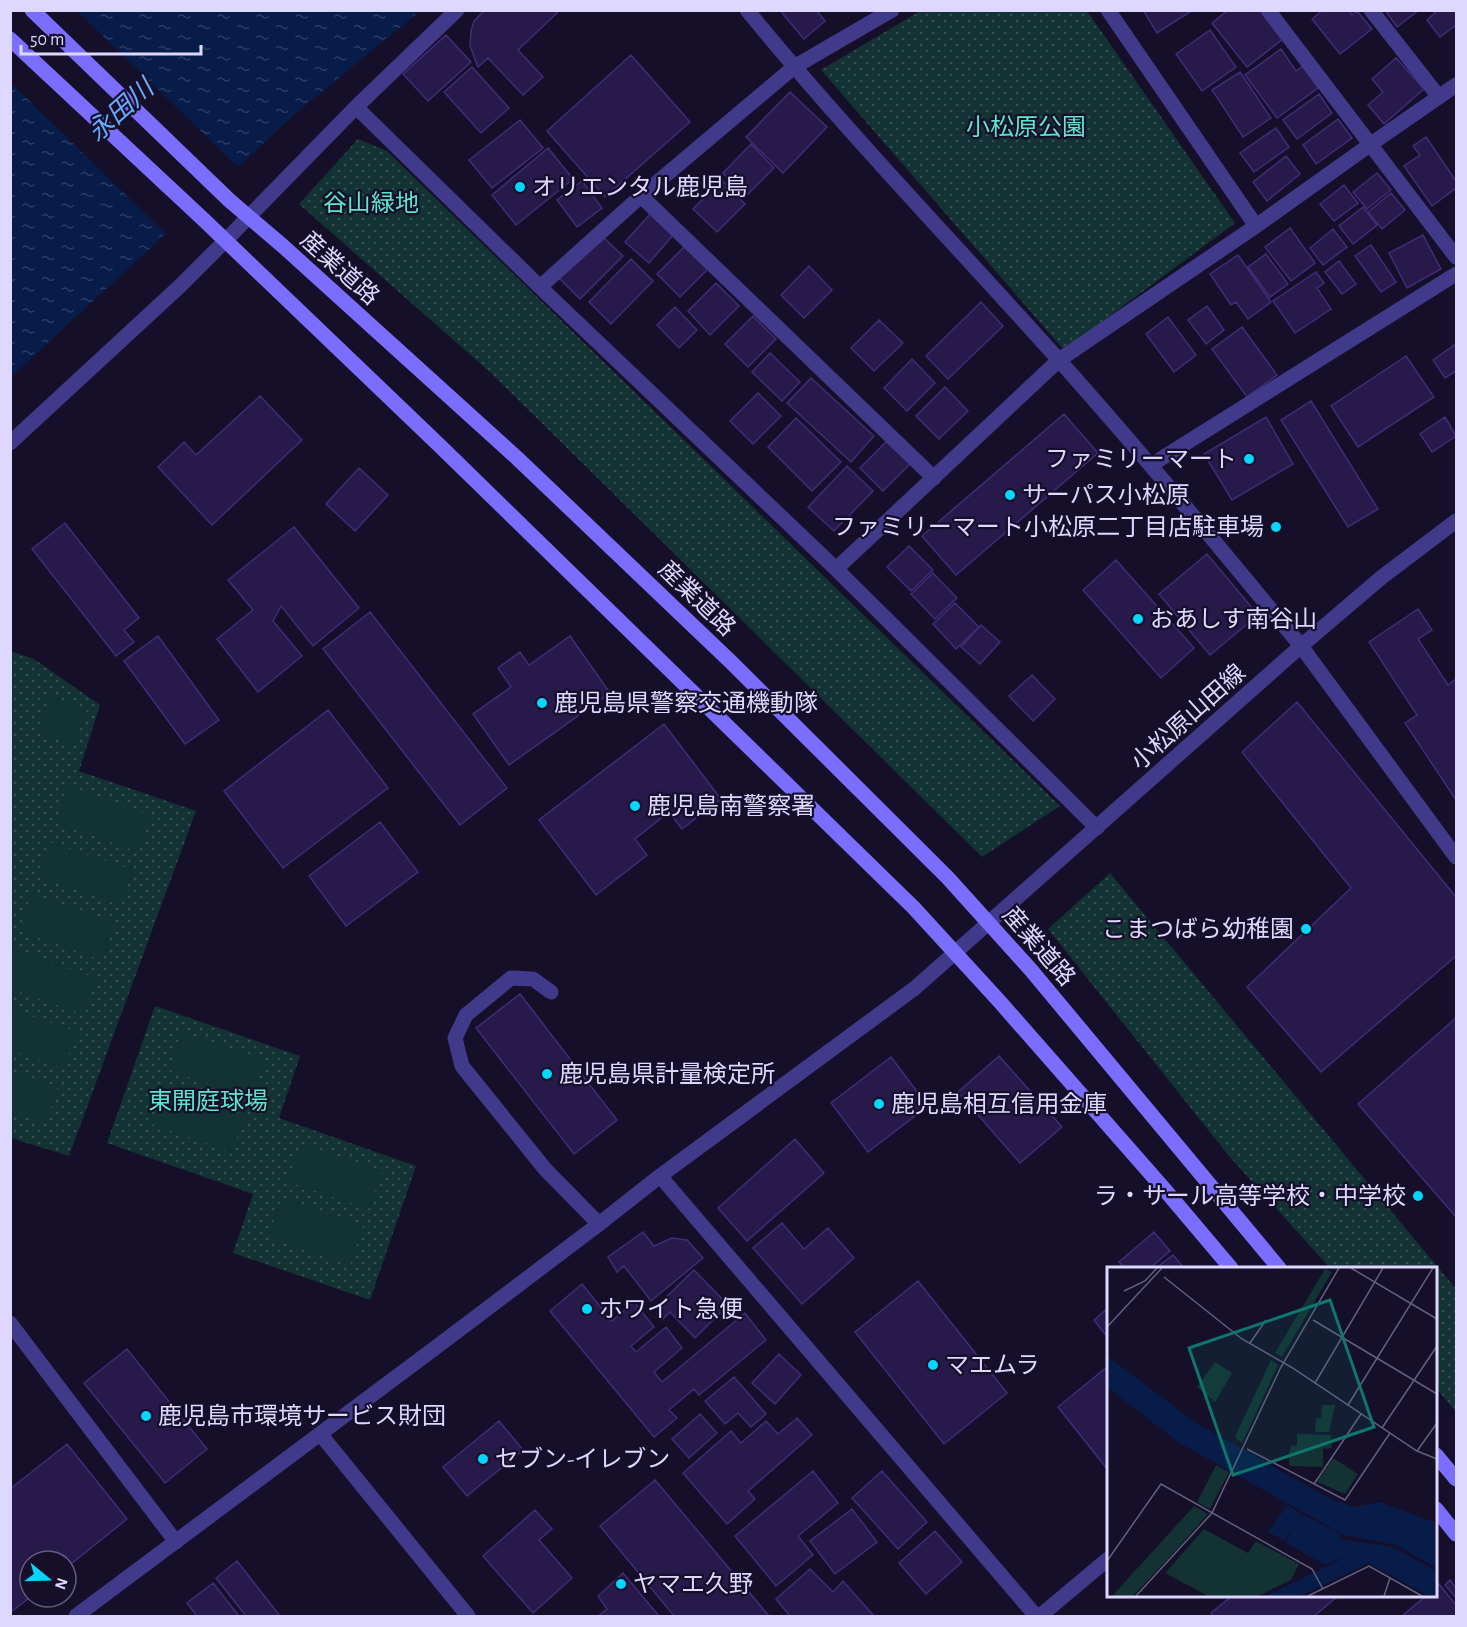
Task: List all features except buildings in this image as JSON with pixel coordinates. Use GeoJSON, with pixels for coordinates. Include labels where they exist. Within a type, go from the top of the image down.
{"type":"FeatureCollection","features":[{"type":"Feature","properties":{"kind":"main road","name":"産業道路"},"geometry":{"type":"LineString","coordinates":[[32,10],[229,200],[517,458],[732,663],[942,873],[1031,970],[1277,1267]]}},
{"type":"Feature","properties":{"kind":"main road"},"geometry":{"type":"LineString","coordinates":[[10,39],[204,220],[439,445],[914,908],[1000,1002],[1229,1267]]}},
{"type":"Feature","properties":{"kind":"main road"},"geometry":{"type":"LineString","coordinates":[[1437,1456],[1456,1479]]}},
{"type":"Feature","properties":{"kind":"main road"},"geometry":{"type":"LineString","coordinates":[[1437,1510],[1456,1534]]}},
{"type":"Feature","properties":{"kind":"street"},"geometry":{"type":"LineString","coordinates":[[10,443],[189,278],[356,107],[458,10]]}},
{"type":"Feature","properties":{"kind":"street"},"geometry":{"type":"LineString","coordinates":[[747,10],[794,67],[1151,465],[1301,646],[1456,857]]}},
{"type":"Feature","properties":{"kind":"street"},"geometry":{"type":"LineString","coordinates":[[540,287],[641,196],[794,67],[892,10]]}},
{"type":"Feature","properties":{"kind":"street"},"geometry":{"type":"LineString","coordinates":[[1108,10],[1256,226]]}},
{"type":"Feature","properties":{"kind":"street"},"geometry":{"type":"LineString","coordinates":[[1268,10],[1456,257]]}},
{"type":"Feature","properties":{"kind":"street"},"geometry":{"type":"LineString","coordinates":[[1371,10],[1438,97]]}},
{"type":"Feature","properties":{"kind":"street"},"geometry":{"type":"LineString","coordinates":[[836,569],[1059,360],[1256,226],[1456,85]]}},
{"type":"Feature","properties":{"kind":"street"},"geometry":{"type":"LineString","coordinates":[[356,107],[540,287],[836,569],[1096,828]]}},
{"type":"Feature","properties":{"kind":"street"},"geometry":{"type":"LineString","coordinates":[[641,196],[934,477]]}},
{"type":"Feature","properties":{"kind":"street"},"geometry":{"type":"LineString","coordinates":[[1151,465],[1456,274]]}},
{"type":"Feature","properties":{"kind":"street","name":"小松原山田線"},"geometry":{"type":"LineString","coordinates":[[76,1617],[321,1435],[660,1176],[915,988],[1301,646],[1382,577],[1456,521]]}},
{"type":"Feature","properties":{"kind":"street"},"geometry":{"type":"LineString","coordinates":[[551,992],[533,979],[511,978],[466,1015],[455,1038],[462,1066],[544,1169],[599,1224]]}},
{"type":"Feature","properties":{"kind":"street"},"geometry":{"type":"LineString","coordinates":[[660,1176],[1038,1617],[1107,1560]]}},
{"type":"Feature","properties":{"kind":"street"},"geometry":{"type":"LineString","coordinates":[[10,1323],[176,1542]]}},
{"type":"Feature","properties":{"kind":"street"},"geometry":{"type":"LineString","coordinates":[[321,1435],[468,1617]]}},
{"type":"Feature","properties":{"kind":"green space","name":"小松原公園"},"geometry":{"type":"Polygon","coordinates":[[[920,11],[1087,11],[1235,223],[1064,350],[821,70],[920,11]]]}},
{"type":"Feature","properties":{"kind":"green space","name":"谷山緑地"},"geometry":{"type":"Polygon","coordinates":[[[358,139],[387,151],[1060,806],[982,857],[492,374],[299,204],[358,139]]]}},
{"type":"Feature","properties":{"kind":"green space"},"geometry":{"type":"Polygon","coordinates":[[[10,651],[34,659],[100,705],[79,771],[196,811],[69,1156],[11,1138],[10,651]]]}},
{"type":"Feature","properties":{"kind":"green space"},"geometry":{"type":"Polygon","coordinates":[[[50,696],[87,709],[75,745],[38,732],[50,696]]]}},
{"type":"Feature","properties":{"kind":"green space"},"geometry":{"type":"Polygon","coordinates":[[[68,787],[151,816],[139,852],[56,823],[68,787]]]}},
{"type":"Feature","properties":{"kind":"green space"},"geometry":{"type":"Polygon","coordinates":[[[49,842],[133,870],[121,905],[37,876],[49,842]]]}},
{"type":"Feature","properties":{"kind":"green space"},"geometry":{"type":"Polygon","coordinates":[[[1110,873],[1456,1289],[1456,1412],[1437,1389],[1437,1267],[1329,1267],[1229,1156],[1048,929],[1110,873]]]}},
{"type":"Feature","properties":{"kind":"green space"},"geometry":{"type":"Polygon","coordinates":[[[31,895],[114,923],[102,960],[19,931],[31,895]]]}},
{"type":"Feature","properties":{"kind":"green space"},"geometry":{"type":"Polygon","coordinates":[[[13,949],[96,978],[83,1014],[11,989],[13,949]]]}},
{"type":"Feature","properties":{"kind":"green space","name":"東開庭球場"},"geometry":{"type":"Polygon","coordinates":[[[155,1006],[300,1056],[279,1118],[416,1166],[370,1300],[233,1253],[253,1194],[107,1143],[155,1006]]]}},
{"type":"Feature","properties":{"kind":"green space"},"geometry":{"type":"Polygon","coordinates":[[[11,1009],[77,1032],[64,1068],[11,1050],[11,1009]]]}},
{"type":"Feature","properties":{"kind":"green space"},"geometry":{"type":"Polygon","coordinates":[[[182,1033],[264,1061],[251,1099],[169,1070],[182,1033]]]}},
{"type":"Feature","properties":{"kind":"green space"},"geometry":{"type":"Polygon","coordinates":[[[11,1071],[58,1087],[46,1123],[11,1110],[11,1071]]]}},
{"type":"Feature","properties":{"kind":"green space"},"geometry":{"type":"Polygon","coordinates":[[[163,1087],[245,1116],[232,1152],[151,1124],[163,1087]]]}},
{"type":"Feature","properties":{"kind":"green space"},"geometry":{"type":"Polygon","coordinates":[[[301,1144],[382,1172],[369,1209],[288,1182],[301,1144]]]}},
{"type":"Feature","properties":{"kind":"green space"},"geometry":{"type":"Polygon","coordinates":[[[282,1198],[363,1226],[350,1265],[269,1237],[282,1198]]]}},
{"type":"Feature","properties":{"kind":"water","name":"永田川"},"geometry":{"type":"Polygon","coordinates":[[[44,11],[420,11],[295,114],[11,377],[11,40],[44,11]]]}},
{"type":"Feature","properties":{"kind":"pier"},"geometry":{"type":"Polygon","coordinates":[[[40,10],[77,11],[240,169],[168,236],[10,82],[10,36],[40,10]]]}},
{"type":"Feature","properties":{"kind":"place","name":"オリエンタル鹿児島"},"geometry":{"type":"Point","coordinates":[520,187]}},
{"type":"Feature","properties":{"kind":"place","name":"ファミリーマート"},"geometry":{"type":"Point","coordinates":[1249,459]}},
{"type":"Feature","properties":{"kind":"place","name":"サーパス小松原"},"geometry":{"type":"Point","coordinates":[1010,495]}},
{"type":"Feature","properties":{"kind":"place","name":"ファミリーマート小松原二丁目店駐車場"},"geometry":{"type":"Point","coordinates":[1276,527]}},
{"type":"Feature","properties":{"kind":"place","name":"おあしす南谷山"},"geometry":{"type":"Point","coordinates":[1138,619]}},
{"type":"Feature","properties":{"kind":"place","name":"鹿児島県警察交通機動隊"},"geometry":{"type":"Point","coordinates":[542,703]}},
{"type":"Feature","properties":{"kind":"place","name":"鹿児島南警察署"},"geometry":{"type":"Point","coordinates":[635,806]}},
{"type":"Feature","properties":{"kind":"place","name":"こまつばら幼稚園"},"geometry":{"type":"Point","coordinates":[1306,929]}},
{"type":"Feature","properties":{"kind":"place","name":"鹿児島県計量検定所"},"geometry":{"type":"Point","coordinates":[547,1074]}},
{"type":"Feature","properties":{"kind":"place","name":"鹿児島相互信用金庫"},"geometry":{"type":"Point","coordinates":[879,1104]}},
{"type":"Feature","properties":{"kind":"place","name":"ラ・サール高等学校・中学校"},"geometry":{"type":"Point","coordinates":[1418,1196]}},
{"type":"Feature","properties":{"kind":"place","name":"ホワイト急便"},"geometry":{"type":"Point","coordinates":[587,1309]}},
{"type":"Feature","properties":{"kind":"place","name":"マエムラ"},"geometry":{"type":"Point","coordinates":[933,1365]}},
{"type":"Feature","properties":{"kind":"place","name":"鹿児島市環境サービス財団"},"geometry":{"type":"Point","coordinates":[146,1416]}},
{"type":"Feature","properties":{"kind":"place","name":"セブン-イレブン"},"geometry":{"type":"Point","coordinates":[483,1459]}},
{"type":"Feature","properties":{"kind":"place","name":"ヤマエ久野"},"geometry":{"type":"Point","coordinates":[621,1584]}}]}
